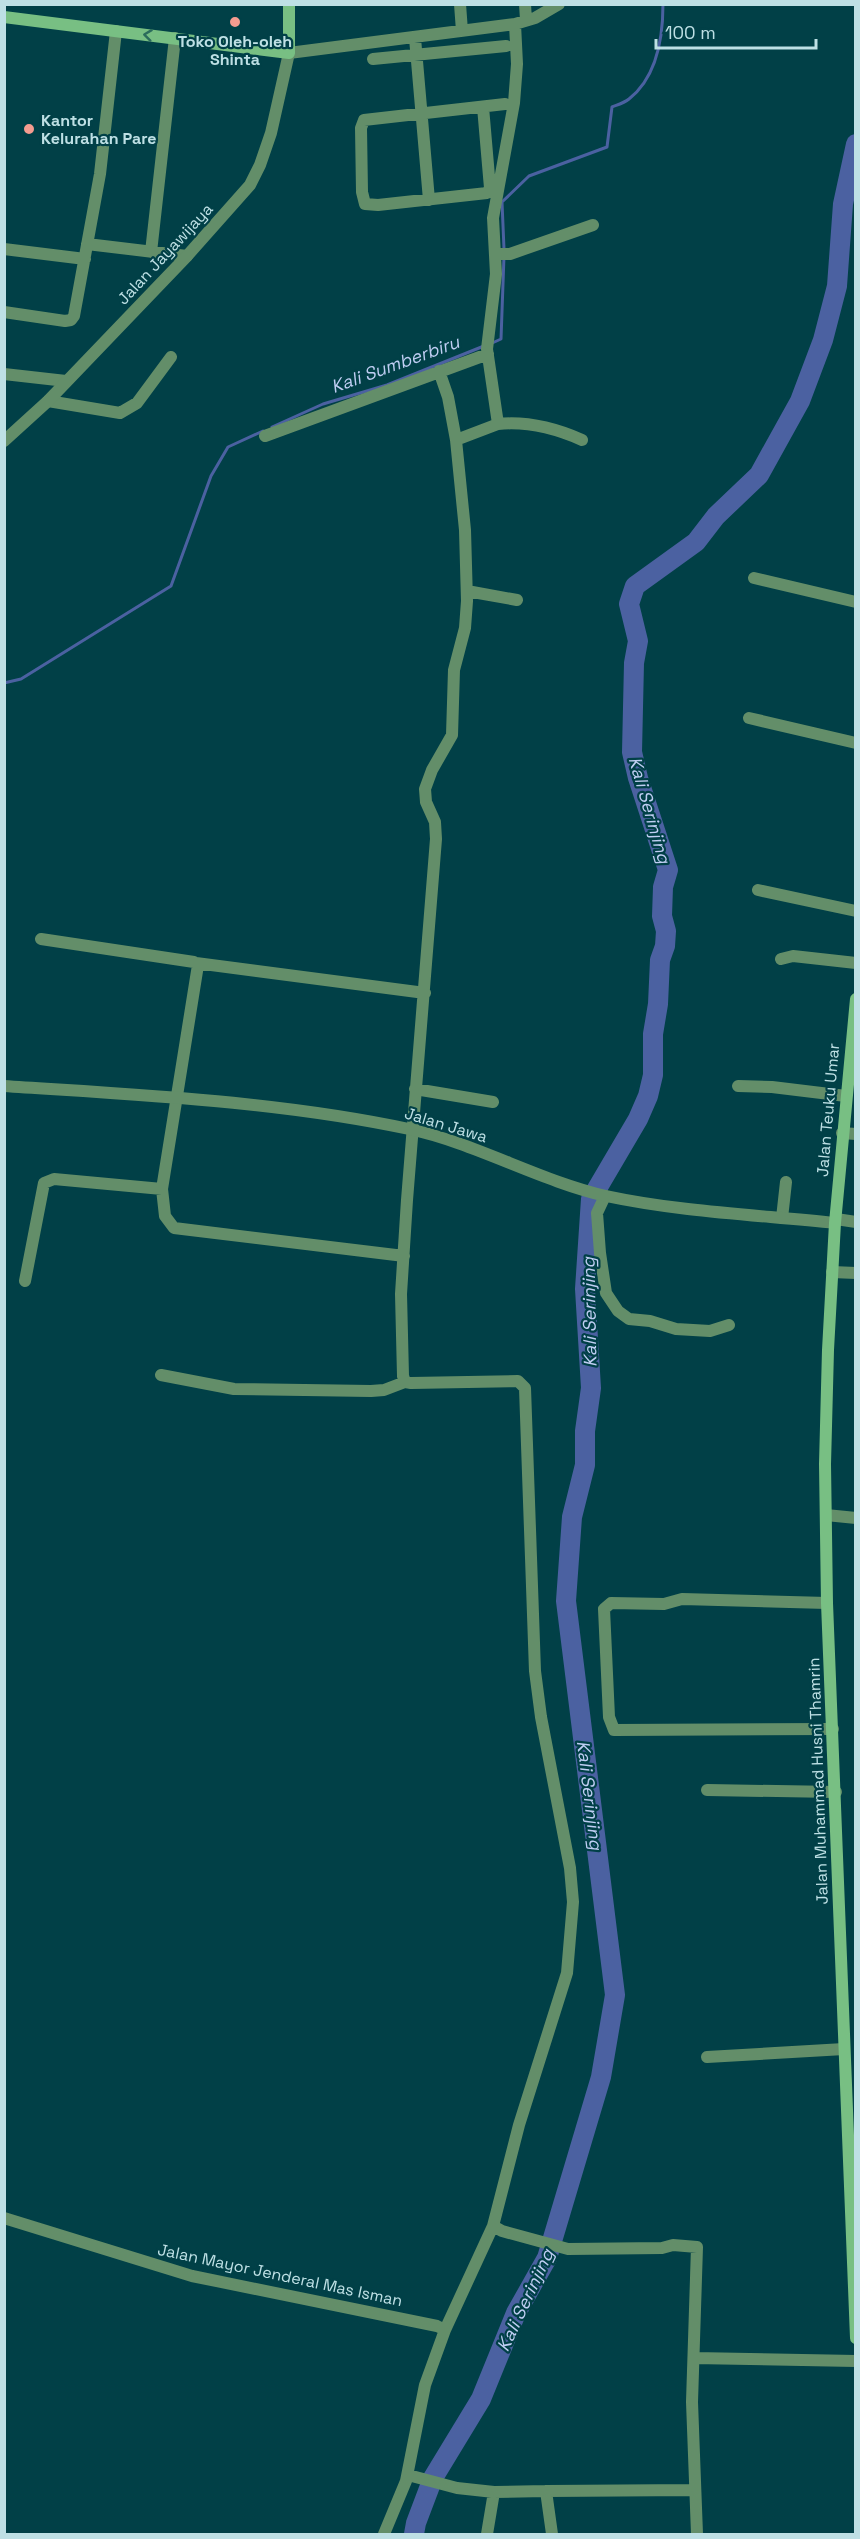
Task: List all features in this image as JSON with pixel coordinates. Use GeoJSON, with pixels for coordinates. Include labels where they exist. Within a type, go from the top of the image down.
{"type":"FeatureCollection","features":[{"type":"Feature","properties":{"kind":"main road"},"geometry":{"type":"LineString","coordinates":[[4,17],[289,53],[289,4]]}},
{"type":"Feature","properties":{"kind":"main road","name":"Jalan Teuku Umar"},"geometry":{"type":"LineString","coordinates":[[835,1221],[855,999]]}},
{"type":"Feature","properties":{"kind":"main road","name":"Jalan Muhammad Husni Thamrin"},"geometry":{"type":"LineString","coordinates":[[835,1221],[828,1350],[827,1603],[844,2049],[852,2141],[855,2338]]}},
{"type":"Feature","properties":{"kind":"street"},"geometry":{"type":"LineString","coordinates":[[460,4],[462,31]]}},
{"type":"Feature","properties":{"kind":"street"},"geometry":{"type":"LineString","coordinates":[[498,424],[488,347],[495,286],[503,254],[493,208],[514,103],[518,28],[525,4]]}},
{"type":"Feature","properties":{"kind":"street"},"geometry":{"type":"LineString","coordinates":[[373,59],[416,48],[462,31],[518,28],[559,4]]}},
{"type":"Feature","properties":{"kind":"street"},"geometry":{"type":"LineString","coordinates":[[4,312],[61,321],[71,320],[75,312],[100,174],[116,31]]}},
{"type":"Feature","properties":{"kind":"street"},"geometry":{"type":"LineString","coordinates":[[151,252],[175,38]]}},
{"type":"Feature","properties":{"kind":"street"},"geometry":{"type":"LineString","coordinates":[[289,53],[506,46]]}},
{"type":"Feature","properties":{"kind":"street"},"geometry":{"type":"LineString","coordinates":[[416,48],[429,200]]}},
{"type":"Feature","properties":{"kind":"street","name":"Jalan Jayawijaya"},"geometry":{"type":"LineString","coordinates":[[4,441],[48,401],[187,256],[250,185],[260,165],[282,90],[289,53]]}},
{"type":"Feature","properties":{"kind":"street"},"geometry":{"type":"LineString","coordinates":[[483,106],[490,188],[488,193],[370,205],[364,202],[362,192],[363,121],[368,118],[423,112],[483,106],[505,104]]}},
{"type":"Feature","properties":{"kind":"street"},"geometry":{"type":"LineString","coordinates":[[503,254],[593,225]]}},
{"type":"Feature","properties":{"kind":"street"},"geometry":{"type":"LineString","coordinates":[[87,244],[187,256]]}},
{"type":"Feature","properties":{"kind":"street"},"geometry":{"type":"LineString","coordinates":[[4,249],[85,259]]}},
{"type":"Feature","properties":{"kind":"street"},"geometry":{"type":"LineString","coordinates":[[266,436],[439,371],[488,347]]}},
{"type":"Feature","properties":{"kind":"street"},"geometry":{"type":"LineString","coordinates":[[48,401],[120,413],[137,403],[171,357]]}},
{"type":"Feature","properties":{"kind":"street"},"geometry":{"type":"LineString","coordinates":[[405,1382],[401,1346],[411,1129],[425,993],[436,839],[435,822],[426,802],[425,789],[432,770],[452,735],[454,670],[467,613],[465,530],[456,440],[448,397],[439,371]]}},
{"type":"Feature","properties":{"kind":"street"},"geometry":{"type":"LineString","coordinates":[[4,374],[66,381]]}},
{"type":"Feature","properties":{"kind":"street"},"geometry":{"type":"LineString","coordinates":[[456,440],[498,424],[531,424],[566,433],[582,440]]}},
{"type":"Feature","properties":{"kind":"street"},"geometry":{"type":"LineString","coordinates":[[754,578],[855,602]]}},
{"type":"Feature","properties":{"kind":"street"},"geometry":{"type":"LineString","coordinates":[[467,591],[517,600]]}},
{"type":"Feature","properties":{"kind":"street"},"geometry":{"type":"LineString","coordinates":[[748,718],[855,743]]}},
{"type":"Feature","properties":{"kind":"street"},"geometry":{"type":"LineString","coordinates":[[758,890],[855,911]]}},
{"type":"Feature","properties":{"kind":"street"},"geometry":{"type":"LineString","coordinates":[[41,939],[196,963],[425,993]]}},
{"type":"Feature","properties":{"kind":"street"},"geometry":{"type":"LineString","coordinates":[[781,959],[793,956],[855,963]]}},
{"type":"Feature","properties":{"kind":"street"},"geometry":{"type":"LineString","coordinates":[[196,963],[198,972],[162,1189],[165,1216],[171,1225],[179,1230],[404,1256]]}},
{"type":"Feature","properties":{"kind":"street","name":"Jalan Jawa"},"geometry":{"type":"LineString","coordinates":[[4,1086],[178,1098],[328,1115],[411,1129],[603,1195],[662,1205],[782,1218],[855,1222]]}},
{"type":"Feature","properties":{"kind":"street"},"geometry":{"type":"LineString","coordinates":[[738,1086],[772,1087],[846,1096]]}},
{"type":"Feature","properties":{"kind":"street"},"geometry":{"type":"LineString","coordinates":[[415,1089],[494,1102]]}},
{"type":"Feature","properties":{"kind":"street"},"geometry":{"type":"LineString","coordinates":[[842,1133],[855,1134]]}},
{"type":"Feature","properties":{"kind":"street"},"geometry":{"type":"LineString","coordinates":[[25,1281],[45,1183],[54,1179],[162,1189]]}},
{"type":"Feature","properties":{"kind":"street"},"geometry":{"type":"LineString","coordinates":[[782,1218],[786,1182]]}},
{"type":"Feature","properties":{"kind":"street"},"geometry":{"type":"LineString","coordinates":[[603,1195],[597,1213],[600,1253],[606,1293],[618,1311],[629,1319],[650,1321],[676,1329],[710,1331],[729,1325]]}},
{"type":"Feature","properties":{"kind":"street"},"geometry":{"type":"LineString","coordinates":[[832,1272],[855,1273]]}},
{"type":"Feature","properties":{"kind":"street"},"geometry":{"type":"LineString","coordinates":[[161,1375],[234,1389],[372,1391],[384,1390],[405,1382],[518,1381],[524,1385],[526,1390],[535,1671],[541,1717],[570,1868],[573,1902],[567,1973],[519,2125],[498,2229],[445,2330],[421,2399],[408,2475],[384,2535]]}},
{"type":"Feature","properties":{"kind":"street"},"geometry":{"type":"LineString","coordinates":[[826,1515],[855,1518]]}},
{"type":"Feature","properties":{"kind":"street"},"geometry":{"type":"LineString","coordinates":[[827,1603],[682,1599],[664,1605],[611,1603],[604,1609],[604,1634],[609,1717],[614,1730],[833,1729]]}},
{"type":"Feature","properties":{"kind":"street"},"geometry":{"type":"LineString","coordinates":[[707,1790],[836,1792]]}},
{"type":"Feature","properties":{"kind":"street"},"geometry":{"type":"LineString","coordinates":[[707,2057],[844,2049]]}},
{"type":"Feature","properties":{"kind":"street","name":"Jalan Mayor Jenderal Mas Isman"},"geometry":{"type":"LineString","coordinates":[[4,2218],[192,2276],[437,2326],[445,2330]]}},
{"type":"Feature","properties":{"kind":"street"},"geometry":{"type":"LineString","coordinates":[[498,2229],[568,2249],[662,2248],[673,2245],[698,2247],[694,2358],[697,2535]]}},
{"type":"Feature","properties":{"kind":"street"},"geometry":{"type":"LineString","coordinates":[[694,2358],[855,2361]]}},
{"type":"Feature","properties":{"kind":"street"},"geometry":{"type":"LineString","coordinates":[[408,2475],[457,2488],[494,2492],[695,2490]]}},
{"type":"Feature","properties":{"kind":"street"},"geometry":{"type":"LineString","coordinates":[[546,2491],[552,2535]]}},
{"type":"Feature","properties":{"kind":"street"},"geometry":{"type":"LineString","coordinates":[[487,2535],[494,2492]]}},
{"type":"Feature","properties":{"kind":"waterway","name":"Kali Sumberbiru"},"geometry":{"type":"LineString","coordinates":[[504,249],[502,202],[529,176],[607,147],[612,107],[627,100],[638,90],[652,68],[660,43],[663,4]]}},
{"type":"Feature","properties":{"kind":"waterway","name":"Kali Serinjing"},"geometry":{"type":"LineString","coordinates":[[414,2534],[433,2478],[481,2399],[516,2313],[547,2258],[601,2077],[615,1995],[566,1601],[572,1517],[585,1465],[585,1431],[591,1388],[585,1289],[591,1199],[638,1119],[648,1096],[653,1075],[653,1034],[658,1004],[660,960],[665,946],[666,931],[662,916],[663,887],[668,870],[638,778],[632,752],[634,663],[638,641],[629,604],[635,586],[696,542],[716,516],[759,475],[800,401],[823,340],[837,286],[843,204],[856,144]]}},
{"type":"Feature","properties":{"kind":"waterway","name":"Kali Sumberbiru"},"geometry":{"type":"LineString","coordinates":[[490,344],[501,339],[504,256]]}},
{"type":"Feature","properties":{"kind":"waterway","name":"Kali Sumberbiru"},"geometry":{"type":"LineString","coordinates":[[272,427],[323,404],[387,385],[484,346]]}},
{"type":"Feature","properties":{"kind":"waterway","name":"Kali Sumberbiru"},"geometry":{"type":"LineString","coordinates":[[4,683],[21,679],[171,586],[211,476],[228,447],[263,431]]}},
{"type":"Feature","properties":{"kind":"place","name":"Toko Oleh-oleh Shinta"},"geometry":{"type":"Point","coordinates":[235,22]}},
{"type":"Feature","properties":{"kind":"place","name":"Kantor Kelurahan Pare"},"geometry":{"type":"Point","coordinates":[29,129]}}]}
